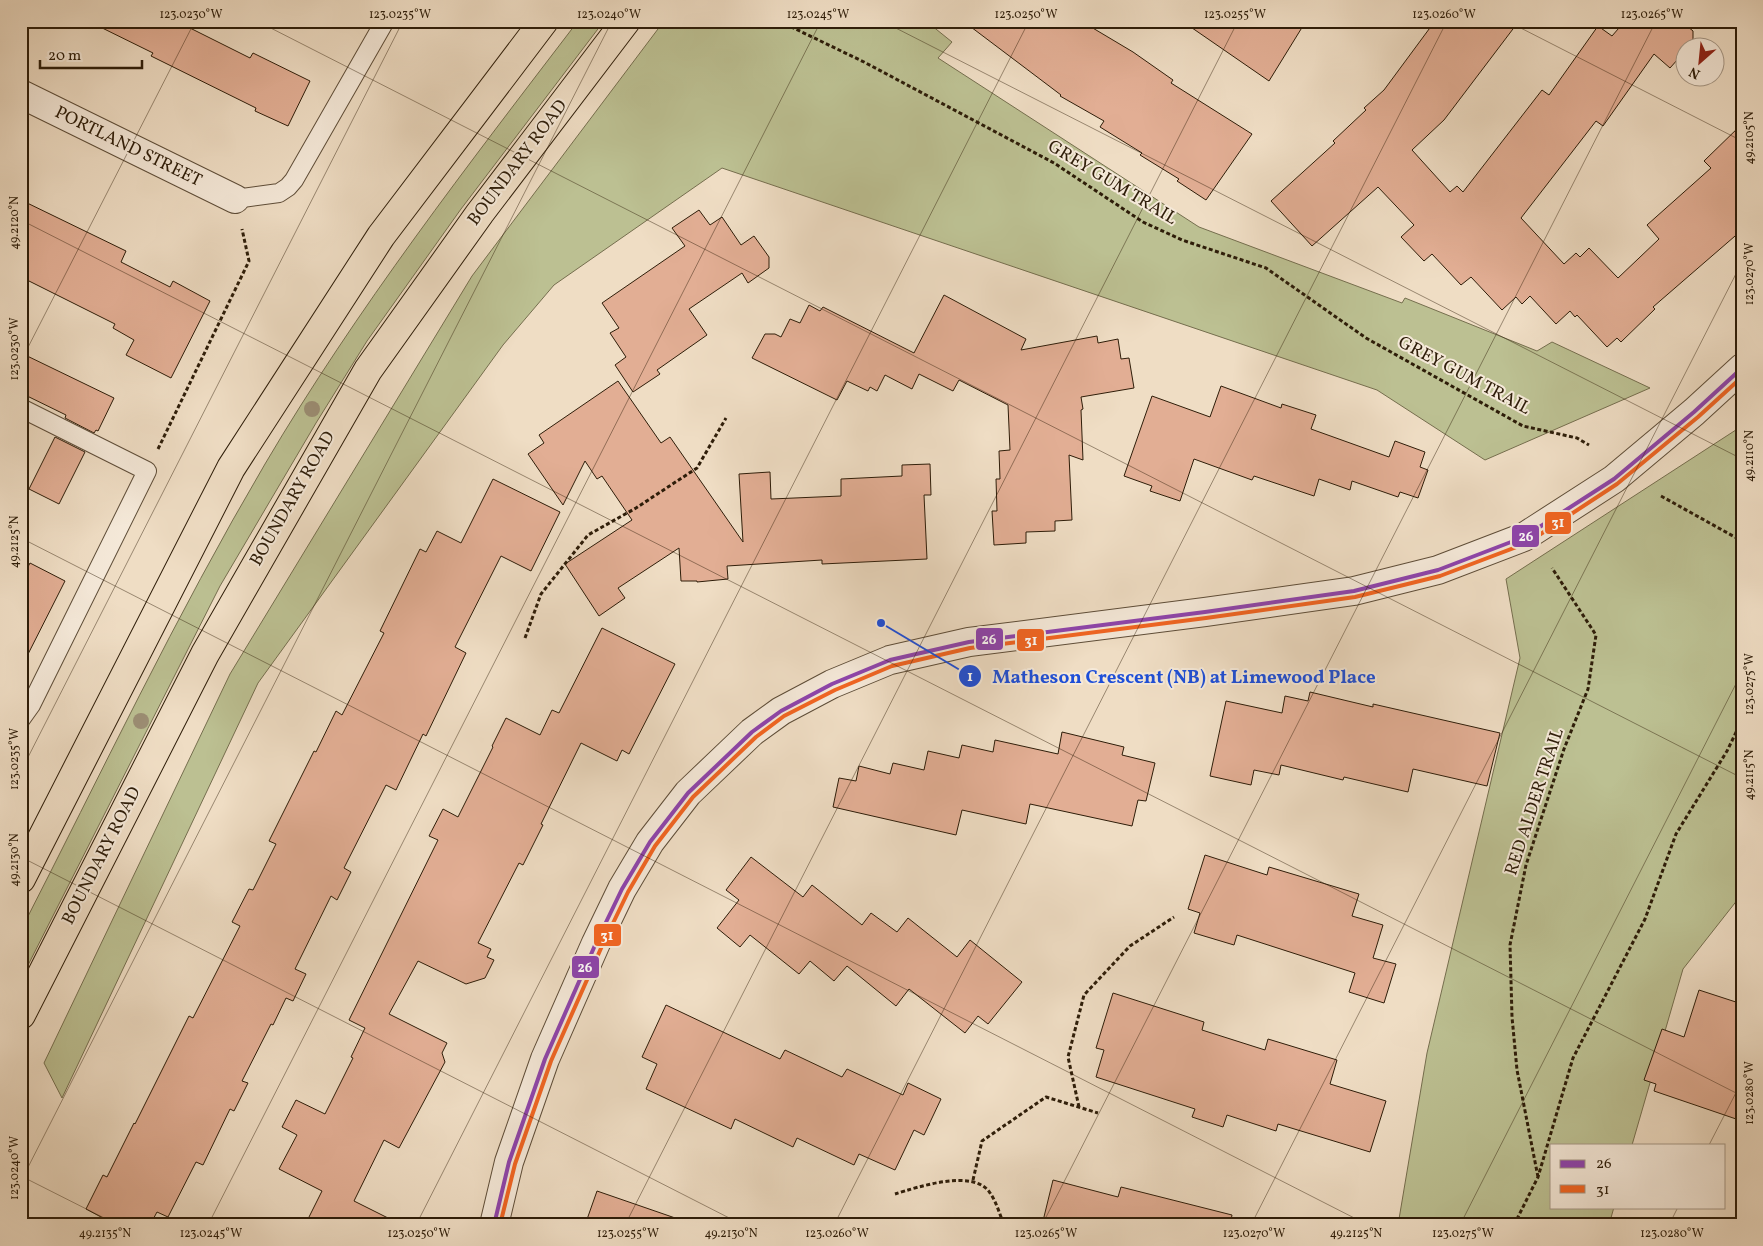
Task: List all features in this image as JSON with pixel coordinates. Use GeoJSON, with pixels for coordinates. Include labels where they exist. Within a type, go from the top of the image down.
{"type":"FeatureCollection","features":[{"type":"Feature","properties":{"kind":"main road"},"geometry":{"type":"LineString","coordinates":[[21,879],[231,468],[381,236],[544,21]]}},
{"type":"Feature","properties":{"kind":"main road","name":"BOUNDARY ROAD"},"geometry":{"type":"LineString","coordinates":[[21,1015],[205,654],[368,370],[480,213],[626,21]]}},
{"type":"Feature","properties":{"kind":"street","name":"PORTLAND STREET"},"geometry":{"type":"LineString","coordinates":[[21,94],[234,199]]}},
{"type":"Feature","properties":{"kind":"street"},"geometry":{"type":"LineString","coordinates":[[494,1225],[509,1162],[545,1059],[622,889],[650,842],[688,793],[752,732],[781,711],[832,684],[890,660],[969,642],[1187,615],[1354,591],[1438,570],[1524,537],[1614,480],[1694,412],[1742,368]]}},
{"type":"Feature","properties":{"kind":"lane"},"geometry":{"type":"LineString","coordinates":[[234,199],[279,193],[294,180],[385,21]]}},
{"type":"Feature","properties":{"kind":"lane"},"geometry":{"type":"LineString","coordinates":[[21,408],[147,471],[31,705],[21,719]]}},
{"type":"Feature","properties":{"kind":"path","name":"GREY GUM TRAIL"},"geometry":{"type":"LineString","coordinates":[[779,21],[864,62],[1054,163],[1143,222],[1182,240],[1266,268],[1366,338],[1523,426],[1577,438],[1589,444]]}},
{"type":"Feature","properties":{"kind":"path"},"geometry":{"type":"LineString","coordinates":[[147,471],[249,261],[234,199]]}},
{"type":"Feature","properties":{"kind":"path"},"geometry":{"type":"LineString","coordinates":[[525,638],[542,594],[588,535],[636,508],[697,468],[726,418]]}},
{"type":"Feature","properties":{"kind":"path"},"geometry":{"type":"LineString","coordinates":[[1661,496],[1742,541]]}},
{"type":"Feature","properties":{"kind":"path","name":"RED ALDER TRAIL"},"geometry":{"type":"LineString","coordinates":[[1538,1177],[1517,1070],[1512,1018],[1510,946],[1526,865],[1564,749],[1588,689],[1596,636],[1552,568]]}},
{"type":"Feature","properties":{"kind":"path"},"geometry":{"type":"LineString","coordinates":[[1514,1225],[1538,1177],[1573,1058],[1644,919],[1676,834],[1727,751],[1742,720]]}},
{"type":"Feature","properties":{"kind":"path"},"geometry":{"type":"LineString","coordinates":[[1079,1107],[1068,1057],[1084,995],[1130,946],[1174,917]]}},
{"type":"Feature","properties":{"kind":"path"},"geometry":{"type":"LineString","coordinates":[[973,1180],[982,1141],[1046,1097],[1098,1113]]}},
{"type":"Feature","properties":{"kind":"path"},"geometry":{"type":"LineString","coordinates":[[895,1194],[933,1183],[973,1180],[990,1191],[1004,1225]]}},
{"type":"Feature","properties":{"kind":"green space"},"geometry":{"type":"Polygon","coordinates":[[[578,21],[604,21],[461,209],[367,341],[316,423],[220,586],[21,979],[21,930],[170,637],[265,464],[300,406],[375,293],[455,183],[578,21]]]}},
{"type":"Feature","properties":{"kind":"green space"},"geometry":{"type":"Polygon","coordinates":[[[664,21],[926,21],[952,42],[938,58],[1199,227],[1402,303],[1405,298],[1537,351],[1552,342],[1650,388],[1485,460],[1377,390],[722,168],[554,285],[503,345],[258,683],[62,1098],[44,1063],[230,674],[472,276],[664,21]]]}},
{"type":"Feature","properties":{"kind":"green space"},"geometry":{"type":"Polygon","coordinates":[[[1742,426],[1742,894],[1683,969],[1632,1144],[1550,1144],[1550,1208],[1614,1208],[1609,1225],[1398,1225],[1427,1053],[1520,658],[1506,579],[1742,426]]]}},
{"type":"Feature","properties":{"kind":"building"},"geometry":{"type":"Polygon","coordinates":[[[88,21],[176,21],[250,58],[253,53],[310,81],[288,126],[255,111],[256,108],[151,56],[153,53],[88,21]]]}},
{"type":"Feature","properties":{"kind":"building"},"geometry":{"type":"Polygon","coordinates":[[[963,21],[1081,21],[1133,52],[1173,80],[1171,83],[1252,134],[1206,200],[1177,181],[1179,179],[1140,155],[1142,153],[1100,127],[1104,121],[1060,96],[963,21]]]}},
{"type":"Feature","properties":{"kind":"building"},"geometry":{"type":"Polygon","coordinates":[[[1182,21],[1306,21],[1269,81],[1182,21]]]}},
{"type":"Feature","properties":{"kind":"building"},"geometry":{"type":"Polygon","coordinates":[[[1435,21],[1519,21],[1444,120],[1412,150],[1450,192],[1457,186],[1463,192],[1542,90],[1549,95],[1598,26],[1612,36],[1625,21],[1681,21],[1693,31],[1693,38],[1676,38],[1676,61],[1670,68],[1654,54],[1603,126],[1596,121],[1521,218],[1564,264],[1576,253],[1580,257],[1589,248],[1618,278],[1659,239],[1647,225],[1711,168],[1704,161],[1742,124],[1742,230],[1653,307],[1655,309],[1621,342],[1617,338],[1607,347],[1577,315],[1575,317],[1570,311],[1556,324],[1530,296],[1522,304],[1516,297],[1502,310],[1471,277],[1461,285],[1432,254],[1424,261],[1401,237],[1414,225],[1378,187],[1312,246],[1271,201],[1335,143],[1333,141],[1384,90],[1435,21]]]}},
{"type":"Feature","properties":{"kind":"building"},"geometry":{"type":"Polygon","coordinates":[[[21,200],[126,251],[121,262],[170,287],[173,281],[210,301],[171,378],[126,355],[134,340],[113,328],[115,324],[21,277],[21,200]]]}},
{"type":"Feature","properties":{"kind":"building"},"geometry":{"type":"Polygon","coordinates":[[[699,210],[710,225],[722,217],[741,245],[754,236],[769,257],[769,268],[748,283],[742,273],[689,309],[707,335],[657,370],[660,374],[633,392],[615,365],[626,357],[610,333],[619,328],[602,303],[685,246],[672,228],[699,210]]]}},
{"type":"Feature","properties":{"kind":"building"},"geometry":{"type":"Polygon","coordinates":[[[944,295],[1026,339],[1021,350],[1097,336],[1098,343],[1118,339],[1121,359],[1129,358],[1134,388],[1081,397],[1083,409],[1081,410],[1083,460],[1069,455],[1072,520],[1055,521],[1055,531],[1026,532],[1026,543],[994,545],[992,511],[997,511],[996,479],[1000,479],[999,451],[1010,450],[1008,405],[959,380],[953,391],[919,374],[912,389],[885,375],[877,391],[870,387],[868,391],[847,381],[837,400],[752,358],[765,334],[775,334],[781,337],[790,319],[800,323],[809,305],[820,311],[823,307],[914,353],[944,295]]]}},
{"type":"Feature","properties":{"kind":"building"},"geometry":{"type":"Polygon","coordinates":[[[21,353],[114,398],[98,431],[96,430],[94,433],[65,418],[66,415],[21,393],[21,353]]]}},
{"type":"Feature","properties":{"kind":"building"},"geometry":{"type":"Polygon","coordinates":[[[618,381],[661,443],[670,437],[743,542],[739,474],[770,472],[771,499],[841,496],[841,479],[902,476],[902,465],[930,464],[931,495],[924,495],[927,559],[822,564],[822,560],[727,566],[728,579],[697,582],[681,581],[679,548],[618,588],[625,598],[599,616],[565,564],[632,520],[602,476],[597,479],[585,461],[563,505],[528,454],[544,443],[539,435],[618,381]]]}},
{"type":"Feature","properties":{"kind":"building"},"geometry":{"type":"Polygon","coordinates":[[[1221,386],[1281,408],[1282,404],[1316,415],[1311,429],[1389,457],[1395,441],[1425,452],[1420,467],[1428,470],[1418,498],[1400,492],[1398,497],[1352,481],[1350,490],[1319,479],[1314,496],[1254,476],[1252,480],[1194,459],[1180,501],[1150,491],[1152,486],[1124,476],[1152,396],[1210,417],[1221,386]]]}},
{"type":"Feature","properties":{"kind":"building"},"geometry":{"type":"Polygon","coordinates":[[[55,437],[85,452],[59,504],[29,489],[55,437]]]}},
{"type":"Feature","properties":{"kind":"building"},"geometry":{"type":"Polygon","coordinates":[[[493,479],[560,512],[531,571],[501,556],[455,647],[466,653],[426,736],[423,734],[396,790],[386,785],[344,868],[351,872],[337,900],[331,896],[295,969],[306,974],[293,1001],[286,998],[273,1025],[271,1024],[242,1081],[248,1083],[234,1111],[230,1109],[203,1165],[196,1162],[168,1217],[157,1212],[150,1225],[116,1225],[86,1209],[103,1175],[107,1177],[189,1016],[193,1018],[240,926],[232,922],[249,889],[253,890],[276,844],[269,841],[314,751],[316,752],[336,711],[342,715],[384,633],[380,631],[420,549],[426,552],[437,531],[461,543],[493,479]]]}},
{"type":"Feature","properties":{"kind":"building"},"geometry":{"type":"Polygon","coordinates":[[[30,563],[65,581],[21,668],[21,580],[30,563]]]}},
{"type":"Feature","properties":{"kind":"building"},"geometry":{"type":"Polygon","coordinates":[[[602,628],[675,664],[629,754],[622,750],[617,761],[581,743],[523,865],[519,863],[478,943],[491,949],[487,957],[494,960],[485,978],[466,984],[418,961],[389,1014],[447,1043],[442,1053],[445,1062],[399,1148],[384,1140],[354,1201],[402,1225],[305,1225],[322,1191],[279,1169],[297,1135],[282,1127],[296,1100],[325,1114],[353,1058],[351,1057],[365,1028],[349,1020],[438,840],[429,836],[443,809],[458,817],[506,718],[540,735],[552,710],[559,713],[602,628]]]}},
{"type":"Feature","properties":{"kind":"building"},"geometry":{"type":"Polygon","coordinates":[[[1310,692],[1373,707],[1373,704],[1500,733],[1487,786],[1413,769],[1408,792],[1344,777],[1343,780],[1281,765],[1279,775],[1254,770],[1251,785],[1210,776],[1226,701],[1282,713],[1285,696],[1308,701],[1310,692]]]}},
{"type":"Feature","properties":{"kind":"building"},"geometry":{"type":"Polygon","coordinates":[[[1062,732],[1124,747],[1122,755],[1155,763],[1146,801],[1138,800],[1132,826],[1030,804],[1026,824],[962,810],[956,835],[833,807],[839,778],[856,781],[859,766],[890,774],[893,763],[924,770],[928,751],[959,758],[962,745],[993,752],[995,740],[1058,754],[1062,732]]]}},
{"type":"Feature","properties":{"kind":"building"},"geometry":{"type":"Polygon","coordinates":[[[1205,855],[1267,875],[1269,867],[1359,894],[1352,916],[1383,925],[1373,958],[1396,964],[1384,1003],[1349,992],[1355,973],[1237,935],[1234,945],[1194,933],[1200,913],[1188,909],[1205,855]]]}},
{"type":"Feature","properties":{"kind":"building"},"geometry":{"type":"Polygon","coordinates":[[[751,857],[803,897],[812,885],[862,925],[871,913],[897,932],[908,918],[957,957],[970,940],[1022,982],[988,1024],[978,1016],[965,1033],[909,989],[896,1006],[847,966],[834,981],[810,961],[799,974],[750,935],[740,947],[717,928],[739,900],[726,890],[751,857]]]}},
{"type":"Feature","properties":{"kind":"building"},"geometry":{"type":"Polygon","coordinates":[[[1699,990],[1742,1004],[1742,1121],[1654,1091],[1656,1084],[1644,1080],[1662,1029],[1684,1037],[1699,990]]]}},
{"type":"Feature","properties":{"kind":"building"},"geometry":{"type":"Polygon","coordinates":[[[1113,993],[1204,1022],[1202,1030],[1265,1050],[1268,1039],[1337,1060],[1330,1084],[1386,1101],[1370,1152],[1278,1124],[1276,1131],[1227,1115],[1223,1127],[1192,1117],[1195,1109],[1096,1077],[1104,1050],[1096,1048],[1113,993]]]}},
{"type":"Feature","properties":{"kind":"building"},"geometry":{"type":"Polygon","coordinates":[[[666,1005],[780,1059],[785,1050],[842,1077],[847,1069],[903,1095],[908,1083],[941,1099],[924,1135],[914,1130],[895,1170],[859,1154],[854,1165],[797,1138],[793,1147],[735,1119],[731,1129],[646,1089],[657,1064],[642,1057],[666,1005]]]}},
{"type":"Feature","properties":{"kind":"building"},"geometry":{"type":"Polygon","coordinates":[[[1053,1180],[1118,1197],[1121,1187],[1232,1215],[1230,1225],[1042,1225],[1053,1180]]]}},
{"type":"Feature","properties":{"kind":"building"},"geometry":{"type":"Polygon","coordinates":[[[597,1191],[681,1220],[680,1225],[585,1225],[597,1191]]]}},
{"type":"Feature","properties":{"kind":"transit line","name":"26"},"geometry":{"type":"LineString","coordinates":[[494,1225],[509,1162],[545,1059],[622,889],[650,842],[688,793],[752,732],[781,711],[832,684],[890,660],[969,642],[1354,591],[1438,570],[1524,537],[1614,479],[1694,412],[1742,368]]}},
{"type":"Feature","properties":{"kind":"transit line","name":"31"},"geometry":{"type":"LineString","coordinates":[[500,1225],[515,1164],[551,1061],[628,892],[655,846],[693,797],[756,737],[784,716],[835,690],[892,666],[970,648],[1355,597],[1440,576],[1527,543],[1617,484],[1698,417],[1742,377]]}},
{"type":"Feature","properties":{"kind":"place","name":"Matheson Crescent (NB) at Limewood Place"},"geometry":{"type":"Point","coordinates":[881,623]}}]}
